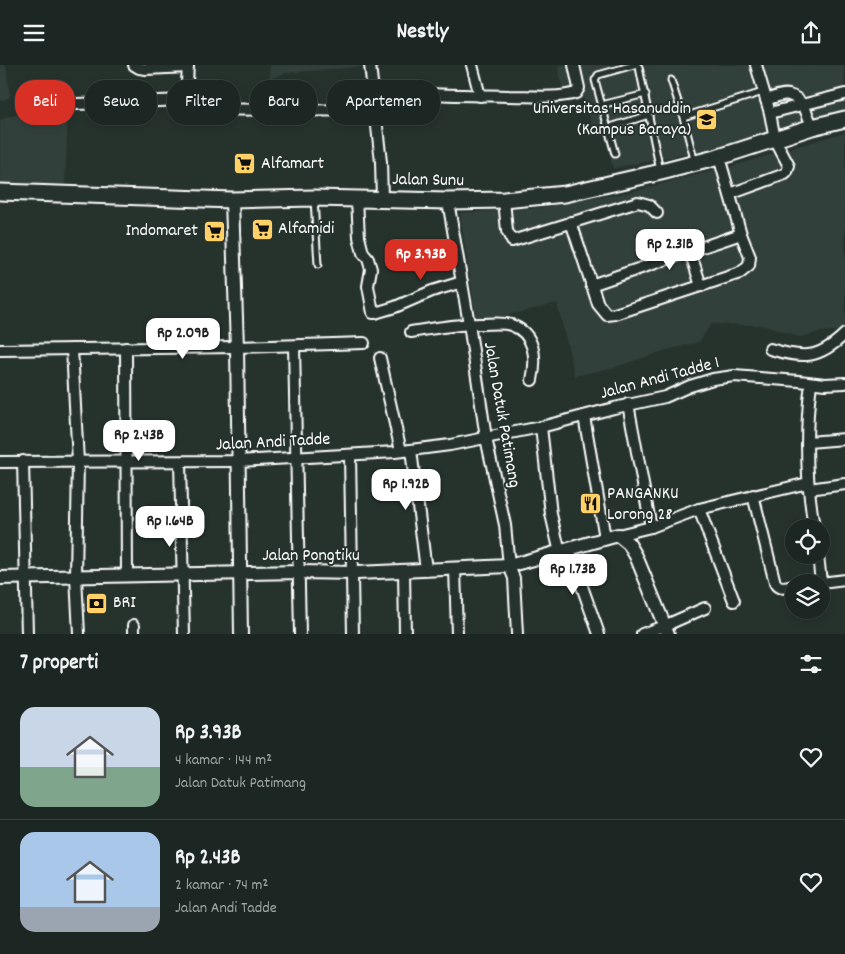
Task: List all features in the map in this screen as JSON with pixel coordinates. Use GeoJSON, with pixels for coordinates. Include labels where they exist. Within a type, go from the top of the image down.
{"type":"FeatureCollection","features":[{"type":"Feature","properties":{"kind":"main road","name":"Jalan Sunu"},"geometry":{"type":"LineString","coordinates":[[0,192],[232,200],[314,198],[448,201],[504,200],[566,194],[660,172],[719,157],[812,127],[845,119]]}},
{"type":"Feature","properties":{"kind":"street"},"geometry":{"type":"LineString","coordinates":[[134,65],[146,69],[188,66],[188,80]]}},
{"type":"Feature","properties":{"kind":"street"},"geometry":{"type":"LineString","coordinates":[[370,65],[372,80]]}},
{"type":"Feature","properties":{"kind":"street"},"geometry":{"type":"LineString","coordinates":[[472,65],[480,95]]}},
{"type":"Feature","properties":{"kind":"street"},"geometry":{"type":"LineString","coordinates":[[440,94],[540,97],[570,95],[576,93],[579,88],[574,65]]}},
{"type":"Feature","properties":{"kind":"street"},"geometry":{"type":"LineString","coordinates":[[730,194],[787,173],[789,166],[775,140],[770,113],[756,65]]}},
{"type":"Feature","properties":{"kind":"street"},"geometry":{"type":"LineString","coordinates":[[765,96],[788,94],[803,105],[812,127]]}},
{"type":"Feature","properties":{"kind":"street"},"geometry":{"type":"LineString","coordinates":[[770,113],[845,94]]}},
{"type":"Feature","properties":{"kind":"street"},"geometry":{"type":"LineString","coordinates":[[75,105],[167,104]]}},
{"type":"Feature","properties":{"kind":"street"},"geometry":{"type":"LineString","coordinates":[[240,106],[327,109]]}},
{"type":"Feature","properties":{"kind":"street"},"geometry":{"type":"LineString","coordinates":[[377,125],[381,162],[382,199]]}},
{"type":"Feature","properties":{"kind":"street"},"geometry":{"type":"LineString","coordinates":[[571,222],[598,304],[607,315],[740,273],[749,267],[750,257],[741,234],[719,157]]}},
{"type":"Feature","properties":{"kind":"street"},"geometry":{"type":"LineString","coordinates":[[357,199],[359,237],[362,250],[368,259],[371,269],[368,286],[373,313],[395,307],[426,293],[462,282]]}},
{"type":"Feature","properties":{"kind":"street"},"geometry":{"type":"LineString","coordinates":[[232,200],[241,634]]}},
{"type":"Feature","properties":{"kind":"street"},"geometry":{"type":"LineString","coordinates":[[504,200],[507,231],[512,241],[515,242],[571,222],[638,202],[649,205],[657,213]]}},
{"type":"Feature","properties":{"kind":"street","name":"Jalan Datuk Patimang"},"geometry":{"type":"LineString","coordinates":[[448,201],[486,438],[505,525],[509,566],[514,578],[517,634]]}},
{"type":"Feature","properties":{"kind":"street"},"geometry":{"type":"LineString","coordinates":[[591,285],[741,234]]}},
{"type":"Feature","properties":{"kind":"street"},"geometry":{"type":"LineString","coordinates":[[690,251],[701,286]]}},
{"type":"Feature","properties":{"kind":"street"},"geometry":{"type":"LineString","coordinates":[[411,332],[469,324],[510,324],[522,330],[531,341],[535,355],[532,380]]}},
{"type":"Feature","properties":{"kind":"street"},"geometry":{"type":"LineString","coordinates":[[770,349],[810,356],[833,344],[845,334]]}},
{"type":"Feature","properties":{"kind":"street"},"geometry":{"type":"LineString","coordinates":[[0,350],[294,346],[364,343]]}},
{"type":"Feature","properties":{"kind":"street"},"geometry":{"type":"LineString","coordinates":[[294,346],[300,634]]}},
{"type":"Feature","properties":{"kind":"street"},"geometry":{"type":"LineString","coordinates":[[72,349],[78,462],[76,577],[79,634]]}},
{"type":"Feature","properties":{"kind":"street"},"geometry":{"type":"LineString","coordinates":[[126,349],[127,575]]}},
{"type":"Feature","properties":{"kind":"street"},"geometry":{"type":"LineString","coordinates":[[380,358],[406,450],[426,570]]}},
{"type":"Feature","properties":{"kind":"street","name":"Jalan Andi Tadde 1"},"geometry":{"type":"LineString","coordinates":[[486,438],[541,427],[628,404],[665,397],[696,384],[727,377],[754,377],[824,384],[845,383]]}},
{"type":"Feature","properties":{"kind":"street"},"geometry":{"type":"LineString","coordinates":[[811,383],[808,402],[808,486],[813,519]]}},
{"type":"Feature","properties":{"kind":"street"},"geometry":{"type":"LineString","coordinates":[[628,404],[651,527]]}},
{"type":"Feature","properties":{"kind":"street"},"geometry":{"type":"LineString","coordinates":[[584,416],[605,538]]}},
{"type":"Feature","properties":{"kind":"street"},"geometry":{"type":"LineString","coordinates":[[541,427],[551,514],[600,634]]}},
{"type":"Feature","properties":{"kind":"street","name":"Jalan Andi Tadde"},"geometry":{"type":"LineString","coordinates":[[0,462],[180,462],[296,459],[406,450],[486,438]]}},
{"type":"Feature","properties":{"kind":"street"},"geometry":{"type":"LineString","coordinates":[[808,442],[845,439]]}},
{"type":"Feature","properties":{"kind":"street"},"geometry":{"type":"LineString","coordinates":[[350,455],[353,634]]}},
{"type":"Feature","properties":{"kind":"street"},"geometry":{"type":"LineString","coordinates":[[22,461],[27,634]]}},
{"type":"Feature","properties":{"kind":"street"},"geometry":{"type":"LineString","coordinates":[[180,462],[184,634]]}},
{"type":"Feature","properties":{"kind":"street"},"geometry":{"type":"LineString","coordinates":[[618,535],[651,527],[699,509],[753,495],[808,486],[845,485]]}},
{"type":"Feature","properties":{"kind":"street"},"geometry":{"type":"LineString","coordinates":[[753,495],[776,585],[781,588],[785,587]]}},
{"type":"Feature","properties":{"kind":"street"},"geometry":{"type":"LineString","coordinates":[[699,509],[734,601]]}},
{"type":"Feature","properties":{"kind":"street"},"geometry":{"type":"LineString","coordinates":[[618,535],[629,544],[636,556],[666,630]]}},
{"type":"Feature","properties":{"kind":"street","name":"Jalan Pongtiku"},"geometry":{"type":"LineString","coordinates":[[0,578],[300,572],[352,573],[509,566],[618,535]]}},
{"type":"Feature","properties":{"kind":"street"},"geometry":{"type":"LineString","coordinates":[[455,569],[458,634]]}},
{"type":"Feature","properties":{"kind":"street"},"geometry":{"type":"LineString","coordinates":[[404,571],[406,634]]}},
{"type":"Feature","properties":{"kind":"street"},"geometry":{"type":"LineString","coordinates":[[830,581],[845,580]]}},
{"type":"Feature","properties":{"kind":"street"},"geometry":{"type":"LineString","coordinates":[[642,634],[666,630],[705,608]]}},
{"type":"Feature","properties":{"kind":"lane"},"geometry":{"type":"LineString","coordinates":[[615,154],[595,80],[598,75],[636,65],[639,67],[646,94],[648,115],[660,172]]}},
{"type":"Feature","properties":{"kind":"lane"},"geometry":{"type":"LineString","coordinates":[[671,80],[695,163]]}},
{"type":"Feature","properties":{"kind":"lane"},"geometry":{"type":"LineString","coordinates":[[602,105],[646,94]]}},
{"type":"Feature","properties":{"kind":"lane"},"geometry":{"type":"LineString","coordinates":[[683,117],[765,96]]}},
{"type":"Feature","properties":{"kind":"lane"},"geometry":{"type":"LineString","coordinates":[[607,128],[648,115]]}},
{"type":"Feature","properties":{"kind":"lane"},"geometry":{"type":"LineString","coordinates":[[314,198],[318,265]]}},
{"type":"Feature","properties":{"kind":"shaded area"},"geometry":{"type":"Polygon","coordinates":[[[0,65],[6,65],[10,97],[0,101],[0,65]]]}},
{"type":"Feature","properties":{"kind":"shaded area"},"geometry":{"type":"Polygon","coordinates":[[[270,65],[367,66],[285,73],[270,79],[270,65]]]}},
{"type":"Feature","properties":{"kind":"shaded area","name":"Universitas Hasanuddin (Kampus Baraya)"},"geometry":{"type":"Polygon","coordinates":[[[558,65],[844,65],[845,113],[708,150],[613,168],[602,126],[592,125],[584,98],[568,104],[562,87],[558,65]]]}},
{"type":"Feature","properties":{"kind":"shaded area"},"geometry":{"type":"Polygon","coordinates":[[[15,115],[15,125],[67,125],[65,184],[0,187],[0,120],[15,115]]]}},
{"type":"Feature","properties":{"kind":"shaded area"},"geometry":{"type":"Polygon","coordinates":[[[845,132],[845,327],[841,331],[826,331],[800,337],[761,325],[711,324],[699,342],[615,367],[575,376],[557,303],[477,323],[460,213],[538,208],[626,193],[733,166],[845,132]]]}},
{"type":"Feature","properties":{"kind":"place","name":"Universitas Hasanuddin (Kampus Baraya)"},"geometry":{"type":"Point","coordinates":[707,119]}},
{"type":"Feature","properties":{"kind":"place","name":"Alfamart"},"geometry":{"type":"Point","coordinates":[245,164]}},
{"type":"Feature","properties":{"kind":"place","name":"Alfamidi"},"geometry":{"type":"Point","coordinates":[262,229]}},
{"type":"Feature","properties":{"kind":"place","name":"Indomaret"},"geometry":{"type":"Point","coordinates":[214,231]}},
{"type":"Feature","properties":{"kind":"place","name":"PANGANKU Lorong 28"},"geometry":{"type":"Point","coordinates":[591,504]}},
{"type":"Feature","properties":{"kind":"place","name":"BRI"},"geometry":{"type":"Point","coordinates":[97,603]}}]}
